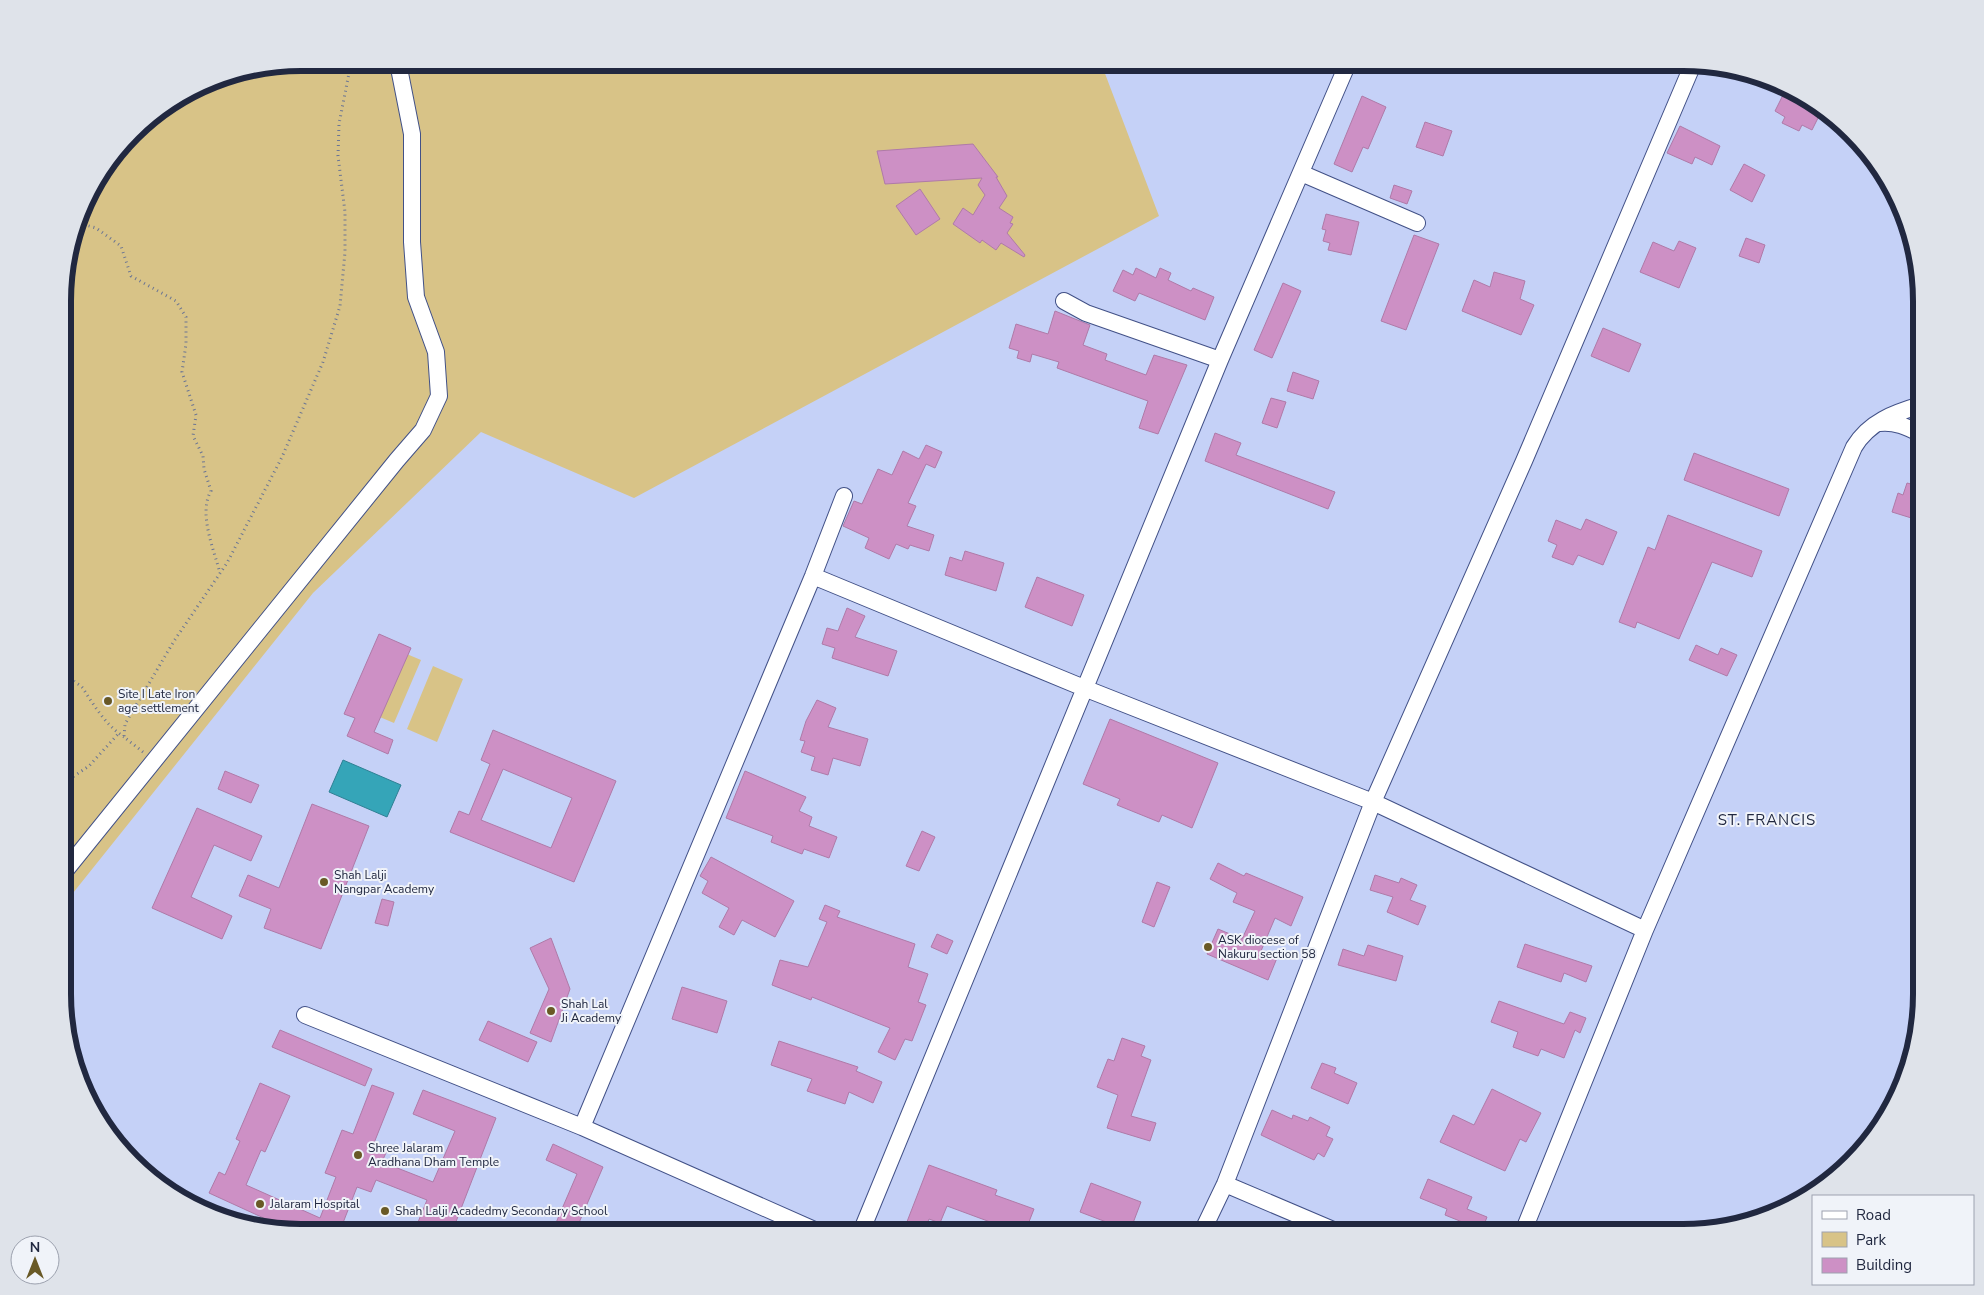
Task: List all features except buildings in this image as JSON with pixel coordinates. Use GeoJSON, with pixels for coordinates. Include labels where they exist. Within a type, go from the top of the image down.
{"type":"FeatureCollection","features":[{"type":"Feature","properties":{"kind":"street"},"geometry":{"type":"LineString","coordinates":[[71,862],[397,460],[424,430],[438,396],[436,352],[416,297],[412,242],[412,134],[400,71]]}},
{"type":"Feature","properties":{"kind":"street"},"geometry":{"type":"LineString","coordinates":[[864,1224],[1220,360],[1344,71]]}},
{"type":"Feature","properties":{"kind":"street"},"geometry":{"type":"LineString","coordinates":[[1206,1224],[1225,1184],[1373,802],[1524,461],[1690,72]]}},
{"type":"Feature","properties":{"kind":"street"},"geometry":{"type":"LineString","coordinates":[[1301,173],[1417,223]]}},
{"type":"Feature","properties":{"kind":"street"},"geometry":{"type":"LineString","coordinates":[[1064,300],[1086,313],[1220,360]]}},
{"type":"Feature","properties":{"kind":"street"},"geometry":{"type":"LineString","coordinates":[[1526,1224],[1645,930],[1854,446],[1864,431],[1900,411],[1913,407]]}},
{"type":"Feature","properties":{"kind":"street"},"geometry":{"type":"LineString","coordinates":[[1877,424],[1890,422],[1913,431]]}},
{"type":"Feature","properties":{"kind":"street"},"geometry":{"type":"LineString","coordinates":[[582,1127],[813,576],[844,496]]}},
{"type":"Feature","properties":{"kind":"street"},"geometry":{"type":"LineString","coordinates":[[813,576],[1084,688],[1373,802],[1645,930]]}},
{"type":"Feature","properties":{"kind":"street"},"geometry":{"type":"LineString","coordinates":[[305,1015],[582,1127],[801,1224]]}},
{"type":"Feature","properties":{"kind":"street"},"geometry":{"type":"LineString","coordinates":[[1225,1184],[1319,1224]]}},
{"type":"Feature","properties":{"kind":"path"},"geometry":{"type":"LineString","coordinates":[[124,737],[125,724],[174,641],[220,574],[252,518],[282,458],[323,362],[340,306],[345,252],[345,212],[338,148],[339,124],[349,71]]}},
{"type":"Feature","properties":{"kind":"path"},"geometry":{"type":"LineString","coordinates":[[84,225],[96,228],[122,246],[131,276],[176,301],[186,317],[186,344],[182,372],[196,415],[193,436],[203,456],[204,469],[211,491],[206,499],[206,519],[220,574]]}},
{"type":"Feature","properties":{"kind":"path"},"geometry":{"type":"LineString","coordinates":[[71,674],[74,682],[84,688],[89,702],[119,733],[153,762]]}},
{"type":"Feature","properties":{"kind":"path"},"geometry":{"type":"LineString","coordinates":[[71,778],[89,766],[119,733]]}},
{"type":"Feature","properties":{"kind":"green space"},"geometry":{"type":"Polygon","coordinates":[[[302,71],[1104,71],[1159,216],[634,498],[481,432],[313,593],[71,896],[71,302],[73,272],[83,228],[102,186],[128,150],[150,128],[186,102],[228,83],[242,79],[272,73],[302,71]]]}},
{"type":"Feature","properties":{"kind":"green space"},"geometry":{"type":"Polygon","coordinates":[[[390,647],[421,660],[394,723],[363,710],[390,647]]]}},
{"type":"Feature","properties":{"kind":"green space"},"geometry":{"type":"Polygon","coordinates":[[[433,666],[463,679],[437,742],[407,729],[433,666]]]}},
{"type":"Feature","properties":{"kind":"shaded area"},"geometry":{"type":"Polygon","coordinates":[[[343,760],[401,785],[387,817],[329,792],[343,760]]]}},
{"type":"Feature","properties":{"kind":"place","name":"Site I Late Iron age settlement"},"geometry":{"type":"Point","coordinates":[108,701]}},
{"type":"Feature","properties":{"kind":"place","name":"Shah Lalji Nangpar Academy"},"geometry":{"type":"Point","coordinates":[324,882]}},
{"type":"Feature","properties":{"kind":"place","name":"ASK diocese of Nakuru section 58"},"geometry":{"type":"Point","coordinates":[1208,947]}},
{"type":"Feature","properties":{"kind":"place","name":"Shah Lal Ji Academy"},"geometry":{"type":"Point","coordinates":[551,1011]}},
{"type":"Feature","properties":{"kind":"place","name":"Shree Jalaram Aradhana Dham Temple"},"geometry":{"type":"Point","coordinates":[358,1155]}},
{"type":"Feature","properties":{"kind":"place","name":"Jalaram Hospital"},"geometry":{"type":"Point","coordinates":[260,1204]}},
{"type":"Feature","properties":{"kind":"place","name":"Shah Lalji Acadedmy Secondary School"},"geometry":{"type":"Point","coordinates":[385,1211]}},
{"type":"Feature","properties":{"kind":"district","name":"ST. FRANCIS"},"geometry":{"type":"Point","coordinates":[1767,820]}}]}
